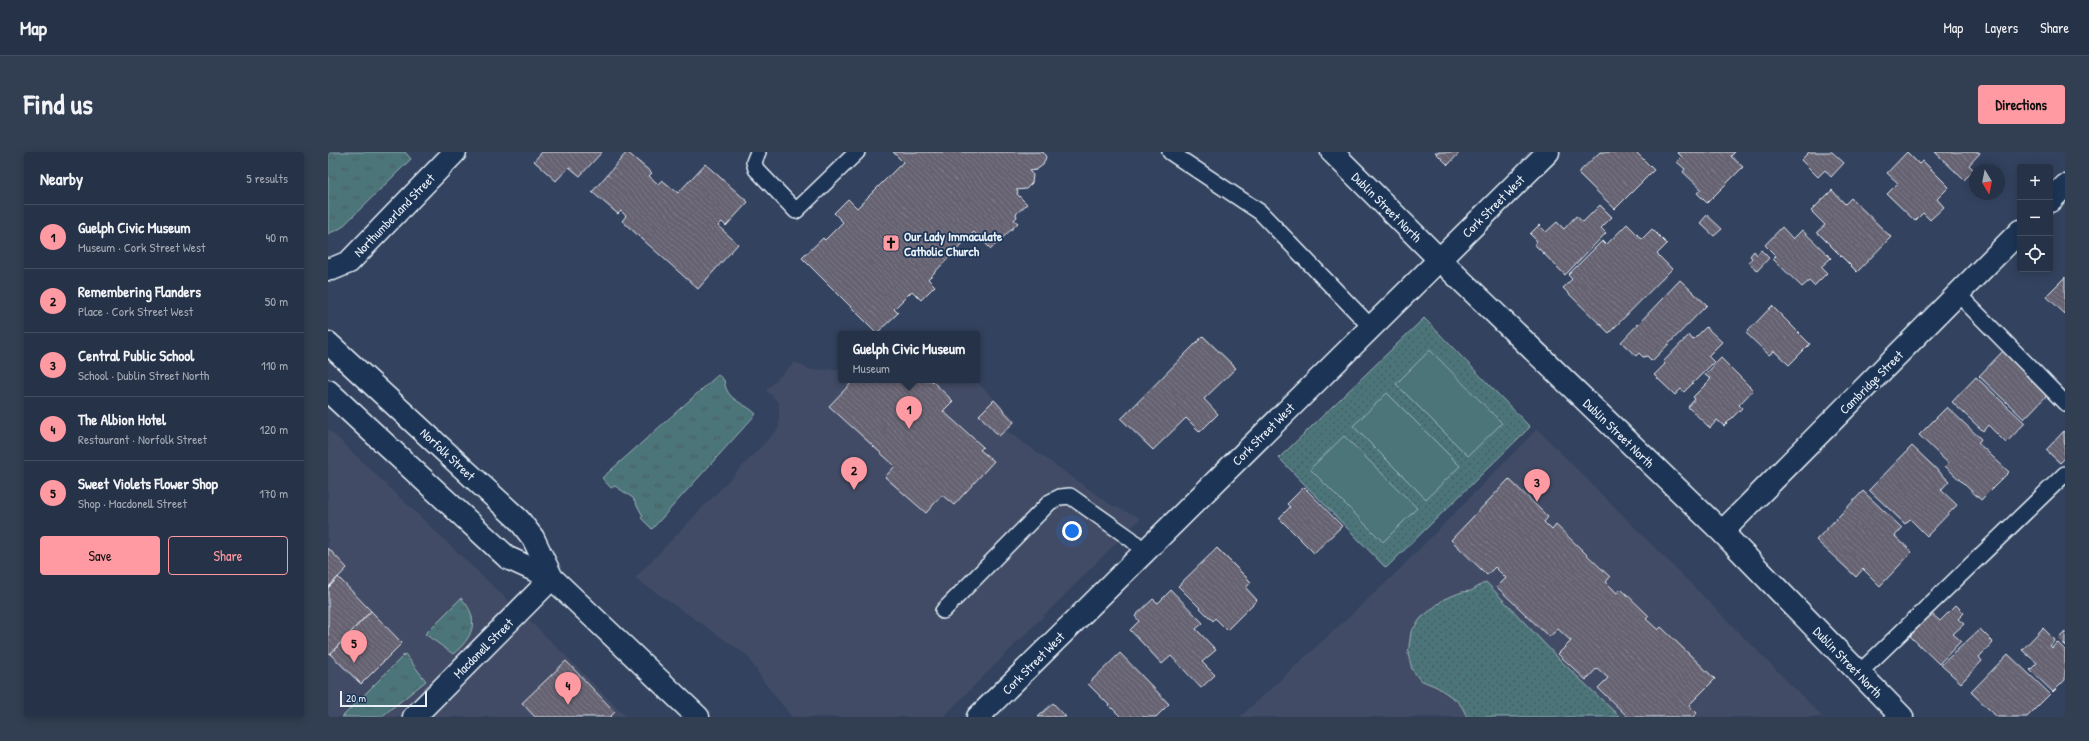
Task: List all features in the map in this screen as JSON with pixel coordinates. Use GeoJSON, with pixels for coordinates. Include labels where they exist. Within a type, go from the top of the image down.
{"type":"FeatureCollection","features":[{"type":"Feature","properties":{"kind":"street","name":"Northumberland Street"},"geometry":{"type":"LineString","coordinates":[[328,269],[332,269],[349,262],[455,152]]}},
{"type":"Feature","properties":{"kind":"street","name":"Dublin Street North"},"geometry":{"type":"LineString","coordinates":[[1332,152],[1440,260],[1722,532],[1902,717]]}},
{"type":"Feature","properties":{"kind":"street","name":"Cork Street West"},"geometry":{"type":"LineString","coordinates":[[978,717],[1548,152]]}},
{"type":"Feature","properties":{"kind":"street"},"geometry":{"type":"LineString","coordinates":[[2051,200],[2065,186]]}},
{"type":"Feature","properties":{"kind":"street","name":"Cambridge Street"},"geometry":{"type":"LineString","coordinates":[[1722,532],[2017,234]]}},
{"type":"Feature","properties":{"kind":"street","name":"Norfolk Street"},"geometry":{"type":"LineString","coordinates":[[328,343],[519,520],[533,538],[552,578]]}},
{"type":"Feature","properties":{"kind":"street","name":"Norfolk Street"},"geometry":{"type":"LineString","coordinates":[[328,391],[508,558],[552,578],[698,717]]}},
{"type":"Feature","properties":{"kind":"street","name":"Macdonell Street"},"geometry":{"type":"LineString","coordinates":[[414,717],[552,578]]}},
{"type":"Feature","properties":{"kind":"lane"},"geometry":{"type":"LineString","coordinates":[[758,152],[754,162],[756,169],[796,211],[857,152]]}},
{"type":"Feature","properties":{"kind":"lane"},"geometry":{"type":"LineString","coordinates":[[1170,152],[1260,212],[1371,326]]}},
{"type":"Feature","properties":{"kind":"lane"},"geometry":{"type":"LineString","coordinates":[[1958,294],[2065,403]]}},
{"type":"Feature","properties":{"kind":"lane"},"geometry":{"type":"LineString","coordinates":[[1859,674],[2065,474]]}},
{"type":"Feature","properties":{"kind":"lane"},"geometry":{"type":"LineString","coordinates":[[943,611],[1050,502],[1060,497],[1070,496],[1131,539],[1145,552]]}},
{"type":"Feature","properties":{"kind":"shaded area"},"geometry":{"type":"Polygon","coordinates":[[[795,362],[810,370],[838,369],[838,383],[978,383],[1017,421],[1007,431],[1111,505],[1141,518],[943,717],[792,717],[764,682],[747,655],[635,578],[779,428],[779,403],[766,390],[795,362]]]}},
{"type":"Feature","properties":{"kind":"shaded area"},"geometry":{"type":"Polygon","coordinates":[[[328,429],[561,651],[626,717],[328,717],[328,429]]]}},
{"type":"Feature","properties":{"kind":"shaded area"},"geometry":{"type":"Polygon","coordinates":[[[1537,429],[1821,715],[1820,717],[1240,717],[1393,576],[1537,429]]]}},
{"type":"Feature","properties":{"kind":"green space"},"geometry":{"type":"Polygon","coordinates":[[[328,152],[405,152],[411,159],[341,228],[328,234],[328,152]]]}},
{"type":"Feature","properties":{"kind":"green space"},"geometry":{"type":"Polygon","coordinates":[[[1424,318],[1530,427],[1386,568],[1279,458],[1424,318]]]}},
{"type":"Feature","properties":{"kind":"green space"},"geometry":{"type":"Polygon","coordinates":[[[1430,350],[1502,423],[1468,456],[1396,384],[1430,350]]]}},
{"type":"Feature","properties":{"kind":"green space"},"geometry":{"type":"Polygon","coordinates":[[[718,375],[724,380],[728,393],[756,414],[652,529],[641,518],[643,516],[633,498],[615,486],[611,488],[602,478],[718,375]]]}},
{"type":"Feature","properties":{"kind":"green space"},"geometry":{"type":"Polygon","coordinates":[[[1387,393],[1460,466],[1426,499],[1353,426],[1387,393]]]}},
{"type":"Feature","properties":{"kind":"green space"},"geometry":{"type":"Polygon","coordinates":[[[1344,436],[1417,508],[1383,542],[1310,469],[1344,436]]]}},
{"type":"Feature","properties":{"kind":"green space"},"geometry":{"type":"Polygon","coordinates":[[[1486,582],[1561,661],[1620,717],[1467,717],[1462,707],[1456,700],[1437,687],[1420,680],[1412,669],[1408,654],[1411,632],[1421,618],[1444,599],[1462,592],[1471,591],[1486,582]]]}},
{"type":"Feature","properties":{"kind":"green space"},"geometry":{"type":"Polygon","coordinates":[[[461,598],[471,613],[473,621],[472,628],[466,641],[453,654],[425,634],[461,598]]]}},
{"type":"Feature","properties":{"kind":"green space"},"geometry":{"type":"Polygon","coordinates":[[[405,654],[426,681],[381,717],[342,717],[405,654]]]}},
{"type":"Feature","properties":{"kind":"building"},"geometry":{"type":"Polygon","coordinates":[[[542,152],[602,152],[580,176],[569,167],[556,181],[534,161],[542,152]]]}},
{"type":"Feature","properties":{"kind":"building"},"geometry":{"type":"Polygon","coordinates":[[[627,152],[652,173],[649,176],[658,184],[662,180],[678,193],[705,164],[748,202],[726,226],[722,222],[718,226],[738,244],[698,289],[622,221],[626,216],[621,211],[618,214],[592,192],[627,152]]]}},
{"type":"Feature","properties":{"kind":"building","name":"Our Lady Immaculate Catholic Church"},"geometry":{"type":"Polygon","coordinates":[[[893,152],[1043,152],[1046,157],[1043,165],[1036,170],[1029,171],[1033,175],[1032,183],[1026,189],[1016,190],[1018,192],[1017,194],[1027,204],[1016,214],[1017,217],[1014,220],[1018,223],[991,249],[974,232],[928,279],[935,286],[921,300],[912,291],[894,309],[898,313],[879,331],[875,331],[802,258],[823,238],[825,240],[843,222],[834,213],[848,199],[857,208],[903,162],[893,152]]]}},
{"type":"Feature","properties":{"kind":"building"},"geometry":{"type":"Polygon","coordinates":[[[1435,152],[1460,152],[1448,165],[1435,152]]]}},
{"type":"Feature","properties":{"kind":"building"},"geometry":{"type":"Polygon","coordinates":[[[1600,152],[1636,152],[1654,170],[1615,209],[1578,173],[1600,152]]]}},
{"type":"Feature","properties":{"kind":"building"},"geometry":{"type":"Polygon","coordinates":[[[1677,152],[1735,152],[1731,156],[1743,167],[1707,203],[1697,193],[1701,189],[1683,172],[1685,169],[1677,162],[1682,157],[1677,152]]]}},
{"type":"Feature","properties":{"kind":"building"},"geometry":{"type":"Polygon","coordinates":[[[1809,152],[1832,152],[1844,163],[1831,177],[1825,170],[1818,177],[1801,160],[1809,152]]]}},
{"type":"Feature","properties":{"kind":"building"},"geometry":{"type":"Polygon","coordinates":[[[1907,152],[1919,164],[1923,161],[1949,187],[1937,199],[1944,207],[1930,220],[1923,213],[1915,221],[1887,194],[1898,183],[1887,173],[1907,152]]]}},
{"type":"Feature","properties":{"kind":"building"},"geometry":{"type":"Polygon","coordinates":[[[1935,152],[1979,152],[1980,153],[1969,164],[1969,175],[1964,180],[1935,152]]]}},
{"type":"Feature","properties":{"kind":"building"},"geometry":{"type":"Polygon","coordinates":[[[1832,190],[1845,204],[1851,198],[1891,237],[1857,272],[1817,232],[1825,225],[1811,211],[1832,190]]]}},
{"type":"Feature","properties":{"kind":"building"},"geometry":{"type":"Polygon","coordinates":[[[1600,205],[1612,217],[1601,228],[1606,233],[1565,275],[1534,244],[1537,241],[1530,234],[1539,225],[1546,232],[1557,222],[1564,229],[1576,216],[1583,222],[1600,205]]]}},
{"type":"Feature","properties":{"kind":"building"},"geometry":{"type":"Polygon","coordinates":[[[1707,215],[1722,229],[1714,236],[1700,223],[1707,215]]]}},
{"type":"Feature","properties":{"kind":"building"},"geometry":{"type":"Polygon","coordinates":[[[1627,224],[1642,239],[1652,229],[1667,244],[1657,254],[1672,269],[1609,333],[1563,288],[1572,279],[1568,275],[1602,241],[1606,245],[1627,224]]]}},
{"type":"Feature","properties":{"kind":"building"},"geometry":{"type":"Polygon","coordinates":[[[1782,227],[1793,239],[1802,230],[1831,258],[1821,267],[1827,273],[1814,286],[1809,281],[1802,287],[1773,259],[1776,256],[1765,245],[1782,227]]]}},
{"type":"Feature","properties":{"kind":"building"},"geometry":{"type":"Polygon","coordinates":[[[1761,250],[1769,258],[1757,271],[1749,262],[1752,258],[1750,256],[1754,251],[1757,255],[1761,250]]]}},
{"type":"Feature","properties":{"kind":"building"},"geometry":{"type":"Polygon","coordinates":[[[2065,277],[2065,314],[2046,296],[2065,277]]]}},
{"type":"Feature","properties":{"kind":"building"},"geometry":{"type":"Polygon","coordinates":[[[1680,280],[1707,305],[1652,361],[1647,356],[1643,357],[1639,353],[1636,356],[1621,342],[1680,280]]]}},
{"type":"Feature","properties":{"kind":"building"},"geometry":{"type":"Polygon","coordinates":[[[1772,306],[1810,344],[1789,365],[1774,351],[1769,355],[1746,333],[1772,306]]]}},
{"type":"Feature","properties":{"kind":"building"},"geometry":{"type":"Polygon","coordinates":[[[1706,327],[1722,342],[1708,356],[1714,362],[1684,392],[1681,389],[1675,395],[1654,375],[1665,364],[1663,362],[1689,335],[1693,340],[1706,327]]]}},
{"type":"Feature","properties":{"kind":"building"},"geometry":{"type":"Polygon","coordinates":[[[1203,336],[1236,368],[1204,399],[1218,414],[1200,432],[1186,418],[1153,450],[1121,419],[1203,336]]]}},
{"type":"Feature","properties":{"kind":"building"},"geometry":{"type":"Polygon","coordinates":[[[2004,350],[2049,393],[2024,419],[1979,376],[2004,350]]]}},
{"type":"Feature","properties":{"kind":"building"},"geometry":{"type":"Polygon","coordinates":[[[1721,358],[1753,390],[1739,405],[1742,408],[1724,426],[1717,420],[1710,428],[1688,407],[1695,399],[1693,397],[1711,379],[1705,375],[1721,358]]]}},
{"type":"Feature","properties":{"kind":"building"},"geometry":{"type":"Polygon","coordinates":[[[1976,377],[2025,423],[2006,443],[1988,425],[1983,431],[1952,402],[1976,377]]]}},
{"type":"Feature","properties":{"kind":"building"},"geometry":{"type":"Polygon","coordinates":[[[851,383],[934,383],[953,401],[943,411],[983,447],[980,450],[994,461],[954,505],[942,495],[926,513],[885,477],[895,466],[829,406],[851,383]]]}},
{"type":"Feature","properties":{"kind":"building"},"geometry":{"type":"Polygon","coordinates":[[[994,400],[1014,422],[999,436],[979,415],[994,400]]]}},
{"type":"Feature","properties":{"kind":"building"},"geometry":{"type":"Polygon","coordinates":[[[1947,407],[1981,439],[1978,443],[2009,472],[1981,500],[1945,466],[1948,463],[1919,435],[1947,407]]]}},
{"type":"Feature","properties":{"kind":"building"},"geometry":{"type":"Polygon","coordinates":[[[2064,431],[2065,458],[2060,463],[2046,450],[2064,431]]]}},
{"type":"Feature","properties":{"kind":"building"},"geometry":{"type":"Polygon","coordinates":[[[1912,446],[1949,481],[1941,490],[1957,505],[1927,536],[1910,519],[1905,524],[1869,490],[1912,446]]]}},
{"type":"Feature","properties":{"kind":"building"},"geometry":{"type":"Polygon","coordinates":[[[1509,479],[1548,517],[1544,522],[1552,530],[1556,525],[1610,577],[1606,582],[1617,593],[1621,589],[1649,616],[1646,619],[1658,630],[1661,627],[1715,679],[1689,705],[1697,713],[1693,717],[1628,717],[1598,688],[1608,678],[1597,668],[1586,680],[1558,654],[1571,641],[1558,629],[1549,637],[1497,587],[1506,578],[1495,567],[1487,575],[1451,540],[1509,479]]]}},
{"type":"Feature","properties":{"kind":"building"},"geometry":{"type":"Polygon","coordinates":[[[1304,487],[1342,526],[1314,553],[1279,518],[1290,507],[1287,504],[1304,487]]]}},
{"type":"Feature","properties":{"kind":"building"},"geometry":{"type":"Polygon","coordinates":[[[1863,491],[1902,528],[1895,536],[1912,552],[1880,586],[1863,569],[1856,577],[1816,540],[1863,491]]]}},
{"type":"Feature","properties":{"kind":"building"},"geometry":{"type":"Polygon","coordinates":[[[328,548],[347,568],[328,588],[328,548]]]}},
{"type":"Feature","properties":{"kind":"building"},"geometry":{"type":"Polygon","coordinates":[[[1217,548],[1251,582],[1246,588],[1257,600],[1227,630],[1215,618],[1213,621],[1178,586],[1217,548]]]}},
{"type":"Feature","properties":{"kind":"building"},"geometry":{"type":"Polygon","coordinates":[[[338,577],[371,611],[330,654],[328,653],[328,588],[338,577]]]}},
{"type":"Feature","properties":{"kind":"building"},"geometry":{"type":"Polygon","coordinates":[[[1171,590],[1203,623],[1196,629],[1216,650],[1202,662],[1215,675],[1201,688],[1171,656],[1162,664],[1130,630],[1139,621],[1135,616],[1153,599],[1158,603],[1171,590]]]}},
{"type":"Feature","properties":{"kind":"building"},"geometry":{"type":"Polygon","coordinates":[[[1956,605],[1964,613],[1958,619],[1964,624],[1953,634],[1961,641],[1939,664],[1910,636],[1932,614],[1940,621],[1956,605]]]}},
{"type":"Feature","properties":{"kind":"building"},"geometry":{"type":"Polygon","coordinates":[[[371,611],[402,643],[361,684],[330,654],[371,611]]]}},
{"type":"Feature","properties":{"kind":"building"},"geometry":{"type":"Polygon","coordinates":[[[2043,628],[2055,640],[2050,646],[2052,648],[2057,642],[2065,650],[2065,680],[2053,692],[2030,670],[2037,663],[2022,650],[2043,628]]]}},
{"type":"Feature","properties":{"kind":"building"},"geometry":{"type":"Polygon","coordinates":[[[1980,629],[1993,642],[1979,657],[1982,661],[1961,683],[1941,665],[1980,629]]]}},
{"type":"Feature","properties":{"kind":"building"},"geometry":{"type":"Polygon","coordinates":[[[2065,632],[2065,646],[2058,639],[2065,632]]]}},
{"type":"Feature","properties":{"kind":"building"},"geometry":{"type":"Polygon","coordinates":[[[1120,653],[1169,704],[1156,717],[1121,717],[1088,684],[1120,653]]]}},
{"type":"Feature","properties":{"kind":"building"},"geometry":{"type":"Polygon","coordinates":[[[2008,654],[2050,694],[2027,717],[1997,717],[1971,692],[2008,654]]]}},
{"type":"Feature","properties":{"kind":"building"},"geometry":{"type":"Polygon","coordinates":[[[566,661],[615,712],[610,717],[535,717],[522,703],[566,661]]]}},
{"type":"Feature","properties":{"kind":"building"},"geometry":{"type":"Polygon","coordinates":[[[1053,703],[1066,717],[1038,717],[1053,703]]]}},
{"type":"Feature","properties":{"kind":"place","name":"Our Lady Immaculate Catholic Church"},"geometry":{"type":"Point","coordinates":[891,243]}},
{"type":"Feature","properties":{"kind":"place","name":"Guelph Civic Museum"},"geometry":{"type":"Point","coordinates":[909,429]}},
{"type":"Feature","properties":{"kind":"place","name":"Remembering Flanders"},"geometry":{"type":"Point","coordinates":[854,490]}},
{"type":"Feature","properties":{"kind":"place","name":"Central Public School"},"geometry":{"type":"Point","coordinates":[1537,502]}},
{"type":"Feature","properties":{"kind":"place","name":"Sweet Violets Flower Shop"},"geometry":{"type":"Point","coordinates":[354,663]}},
{"type":"Feature","properties":{"kind":"place","name":"The Albion Hotel"},"geometry":{"type":"Point","coordinates":[568,705]}}]}
